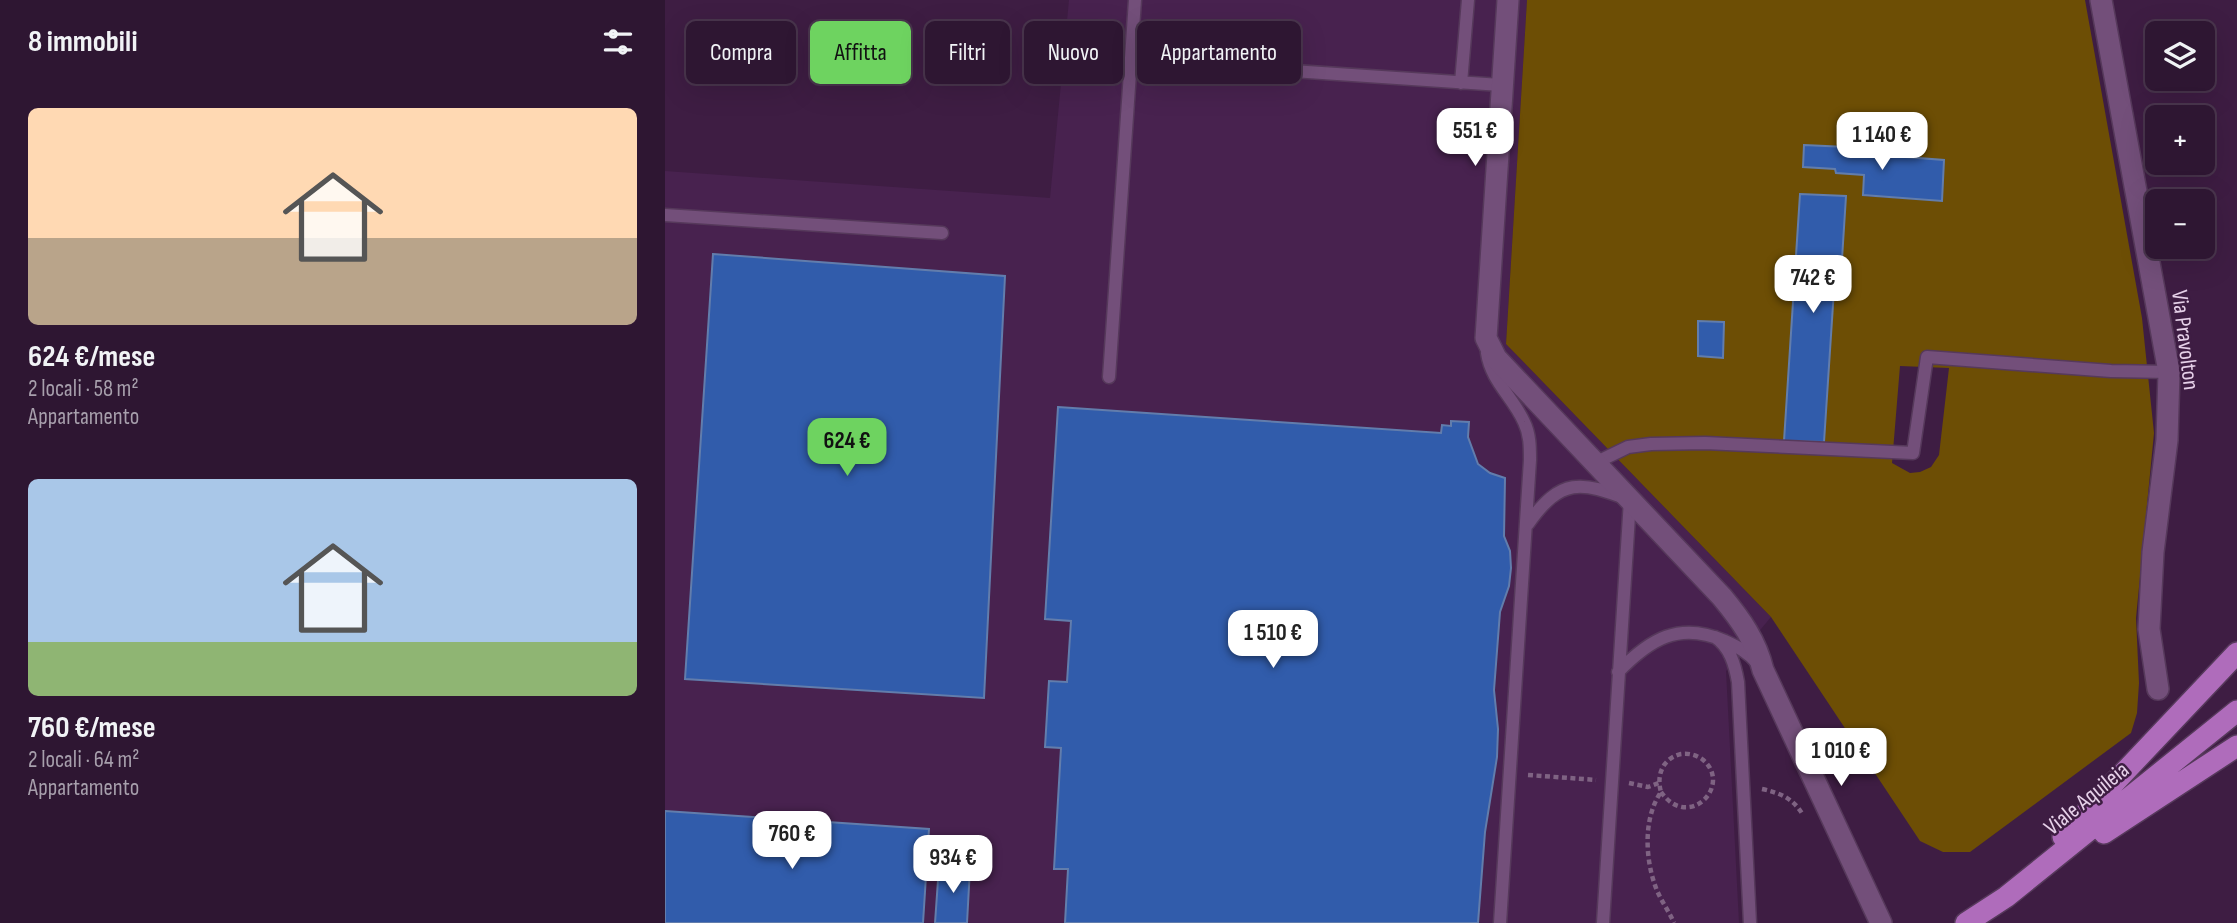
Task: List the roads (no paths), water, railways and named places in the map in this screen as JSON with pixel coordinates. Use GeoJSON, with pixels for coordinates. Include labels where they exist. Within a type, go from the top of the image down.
{"type":"FeatureCollection","features":[{"type":"Feature","properties":{"kind":"main road"},"geometry":{"type":"LineString","coordinates":[[2006,897],[2237,653]]}},
{"type":"Feature","properties":{"kind":"main road","name":"Viale Aquileia"},"geometry":{"type":"LineString","coordinates":[[1966,923],[2006,897],[2237,711]]}},
{"type":"Feature","properties":{"kind":"main road"},"geometry":{"type":"LineString","coordinates":[[2006,897],[2237,747]]}},
{"type":"Feature","properties":{"kind":"street"},"geometry":{"type":"LineString","coordinates":[[1508,0],[1486,338],[1496,358],[1737,615],[1747,629],[1763,670],[1881,923]]}},
{"type":"Feature","properties":{"kind":"street","name":"Via Pravolton"},"geometry":{"type":"LineString","coordinates":[[2101,0],[2169,372],[2167,440],[2153,552],[2149,629],[2158,690]]}},
{"type":"Feature","properties":{"kind":"lane"},"geometry":{"type":"LineString","coordinates":[[1109,377],[1135,0]]}},
{"type":"Feature","properties":{"kind":"lane"},"geometry":{"type":"LineString","coordinates":[[1461,83],[1468,0]]}},
{"type":"Feature","properties":{"kind":"lane"},"geometry":{"type":"LineString","coordinates":[[1131,60],[1501,85]]}},
{"type":"Feature","properties":{"kind":"lane"},"geometry":{"type":"LineString","coordinates":[[665,215],[942,233]]}},
{"type":"Feature","properties":{"kind":"lane"},"geometry":{"type":"LineString","coordinates":[[1486,338],[1488,358],[1497,382],[1523,419],[1527,430],[1530,460],[1500,923]]}},
{"type":"Feature","properties":{"kind":"lane"},"geometry":{"type":"LineString","coordinates":[[1595,463],[1628,447],[1651,444],[1705,443],[1913,453],[1927,357],[2111,371],[2169,372]]}},
{"type":"Feature","properties":{"kind":"lane"},"geometry":{"type":"LineString","coordinates":[[1527,524],[1548,501],[1567,488],[1599,488],[1630,500],[1604,923]]}},
{"type":"Feature","properties":{"kind":"lane"},"geometry":{"type":"LineString","coordinates":[[1618,672],[1641,650],[1663,638],[1684,632],[1706,633],[1747,652],[1763,670]]}},
{"type":"Feature","properties":{"kind":"lane"},"geometry":{"type":"LineString","coordinates":[[1715,637],[1723,642],[1728,650],[1738,682],[1750,923]]}}]}
